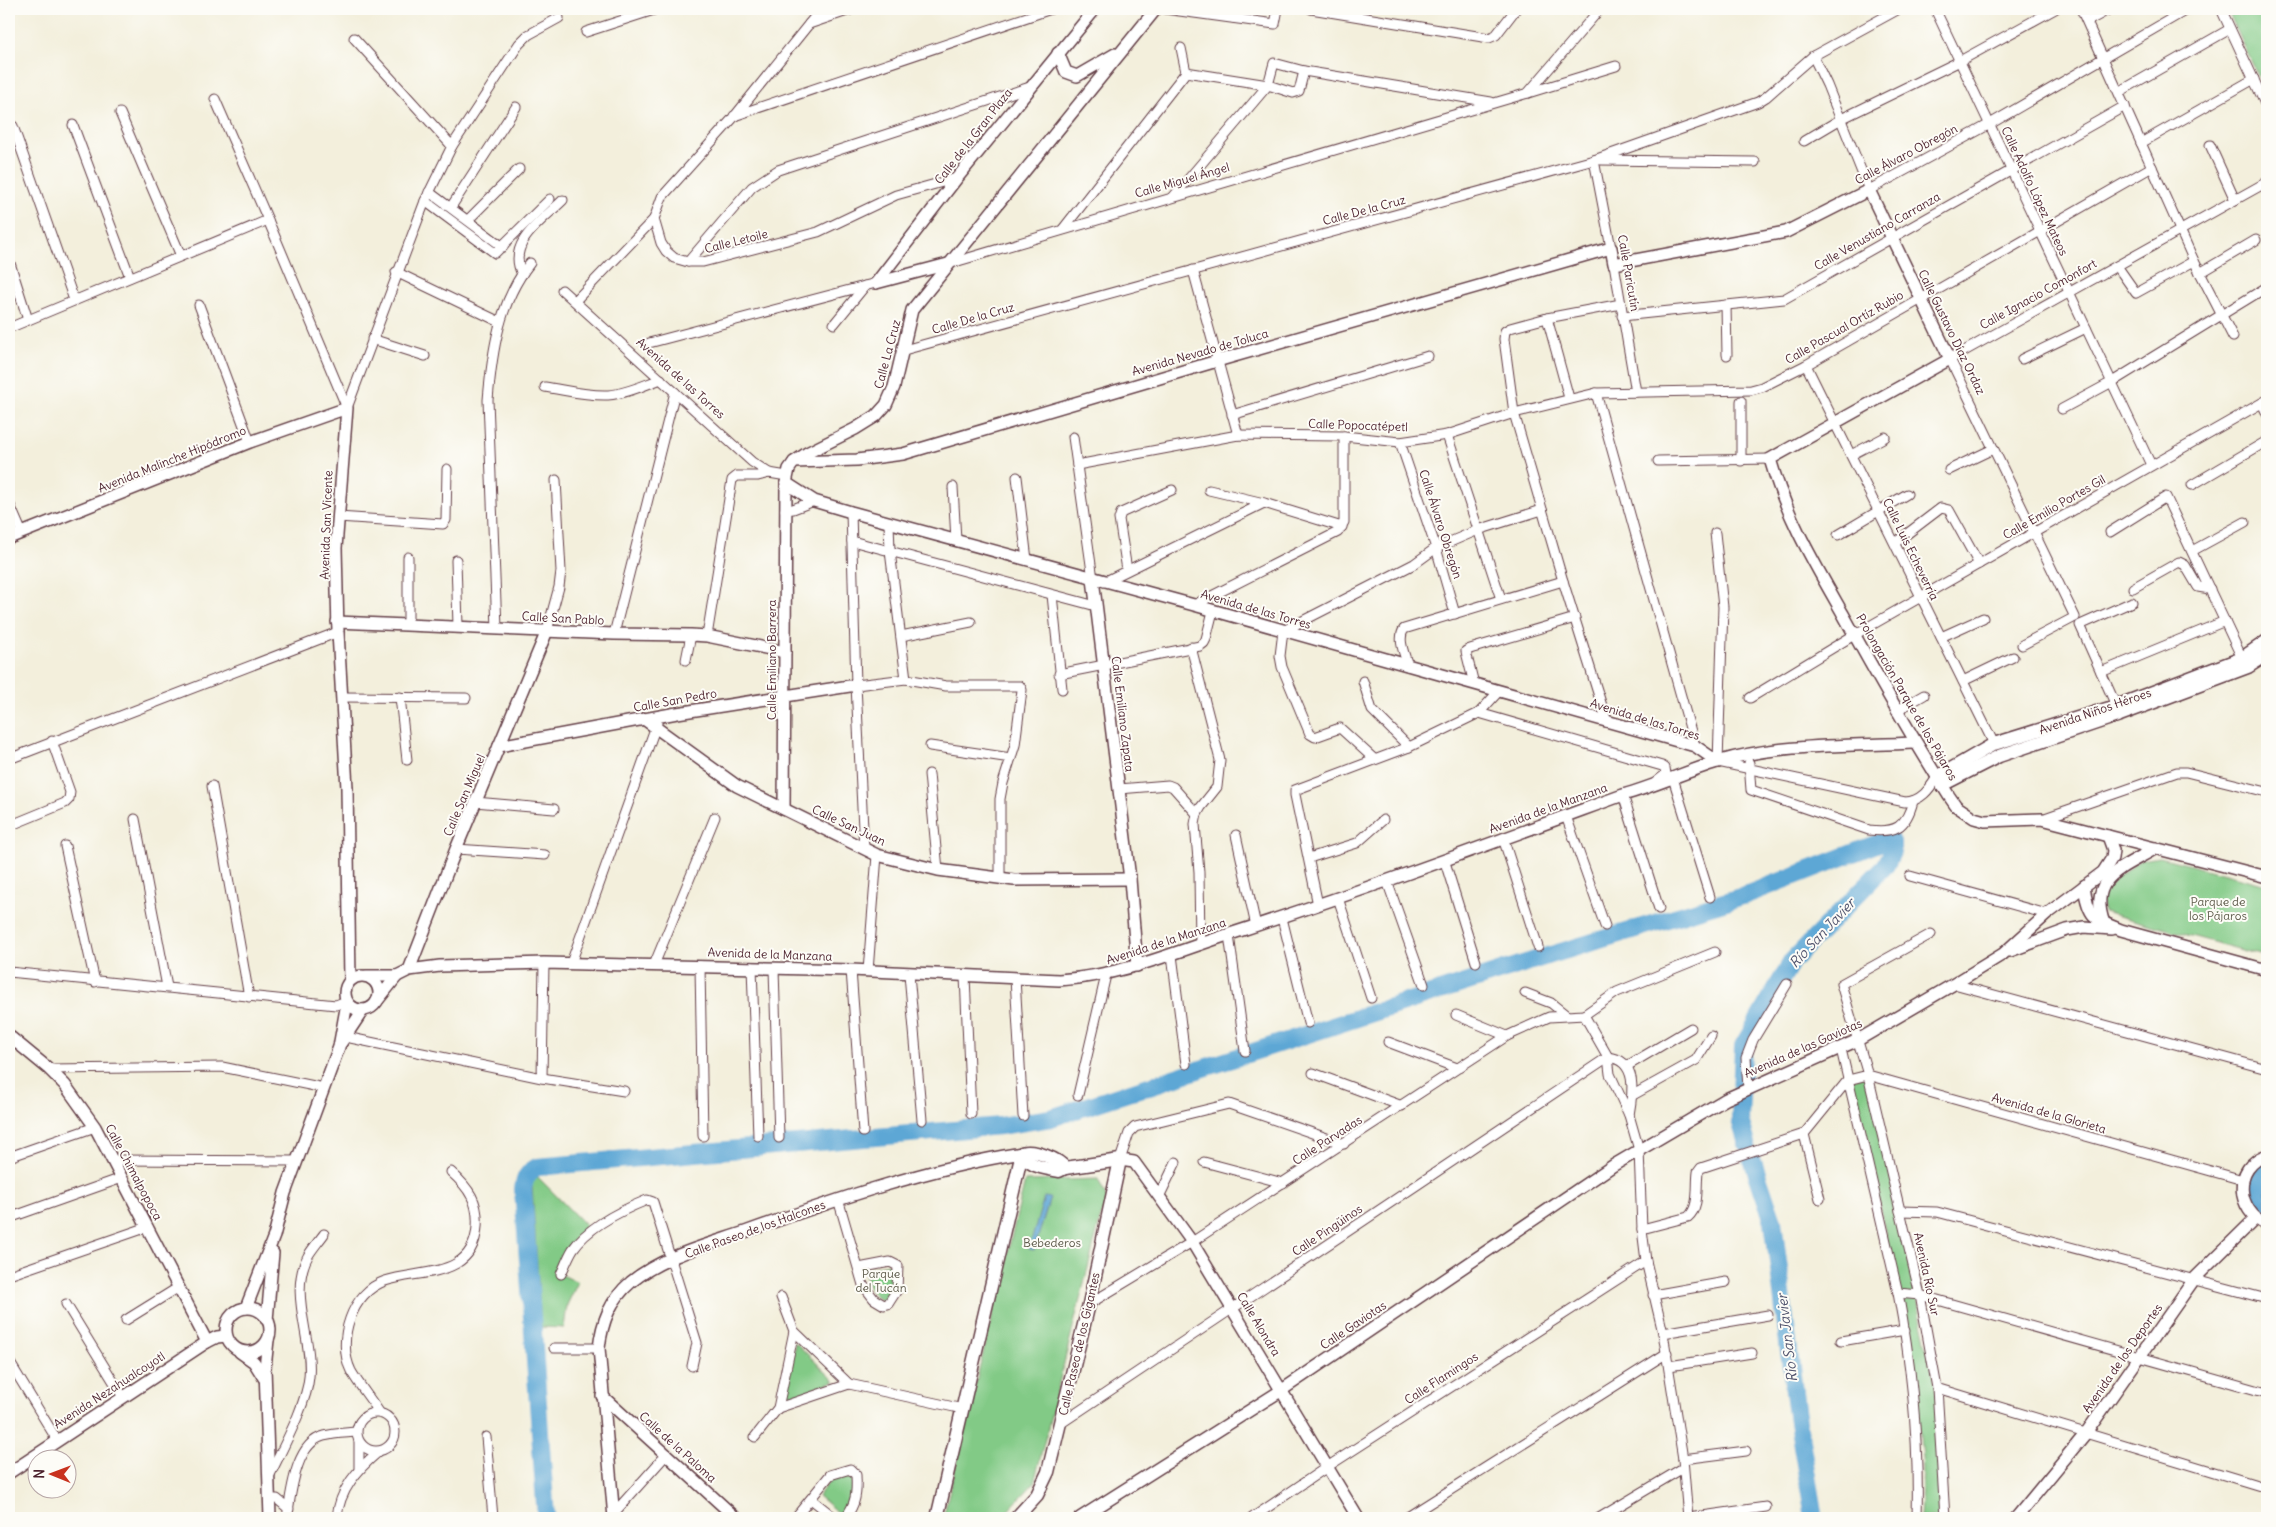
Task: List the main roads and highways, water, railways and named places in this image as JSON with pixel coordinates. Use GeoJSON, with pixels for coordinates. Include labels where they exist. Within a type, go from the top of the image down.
{"type":"FeatureCollection","features":[{"type":"Feature","properties":{"kind":"main road","name":"Avenida Niños Héroes"},"geometry":{"type":"LineString","coordinates":[[2267,642],[2242,658],[2118,710],[1999,756],[1936,783],[1994,744],[2118,710],[2248,667],[2267,655]]}},
{"type":"Feature","properties":{"kind":"main road","name":"Calle Paseo de los Halcones"},"geometry":{"type":"LineString","coordinates":[[937,1518],[1022,1153],[1037,1154],[1061,1163],[1065,1168],[1120,1160]]}},
{"type":"Feature","properties":{"kind":"main road","name":"Calle Paseo de los Gigantes"},"geometry":{"type":"LineString","coordinates":[[1016,1518],[1037,1495],[1043,1484],[1060,1424],[1089,1304],[1120,1160]]}},
{"type":"Feature","properties":{"kind":"water"},"geometry":{"type":"Polygon","coordinates":[[[2267,1159],[2267,1219],[2256,1211],[2248,1199],[2246,1185],[2251,1171],[2267,1159]]]}},
{"type":"Feature","properties":{"kind":"water"},"geometry":{"type":"Polygon","coordinates":[[[1044,1197],[1050,1198],[1034,1250],[1029,1249],[1044,1197]]]}},
{"type":"Feature","properties":{"kind":"waterway"},"geometry":{"type":"LineString","coordinates":[[546,1518],[523,1189],[527,1176],[537,1167],[1000,1126],[1051,1118],[1541,958],[1743,896],[1881,842],[1892,842],[1892,852],[1886,865],[1792,961],[1743,1046],[1740,1120],[1747,1144]]}},
{"type":"Feature","properties":{"kind":"waterway","name":"Río San Javier"},"geometry":{"type":"LineString","coordinates":[[1752,1159],[1773,1221],[1797,1416],[1814,1518]]}},
{"type":"Feature","properties":{"kind":"park label","name":"Parque de los Pájaros"},"geometry":{"type":"Point","coordinates":[2218,908]}},
{"type":"Feature","properties":{"kind":"park label","name":"Bebederos"},"geometry":{"type":"Point","coordinates":[1052,1242]}},
{"type":"Feature","properties":{"kind":"park label","name":"Parque del Tucán"},"geometry":{"type":"Point","coordinates":[881,1280]}}]}
